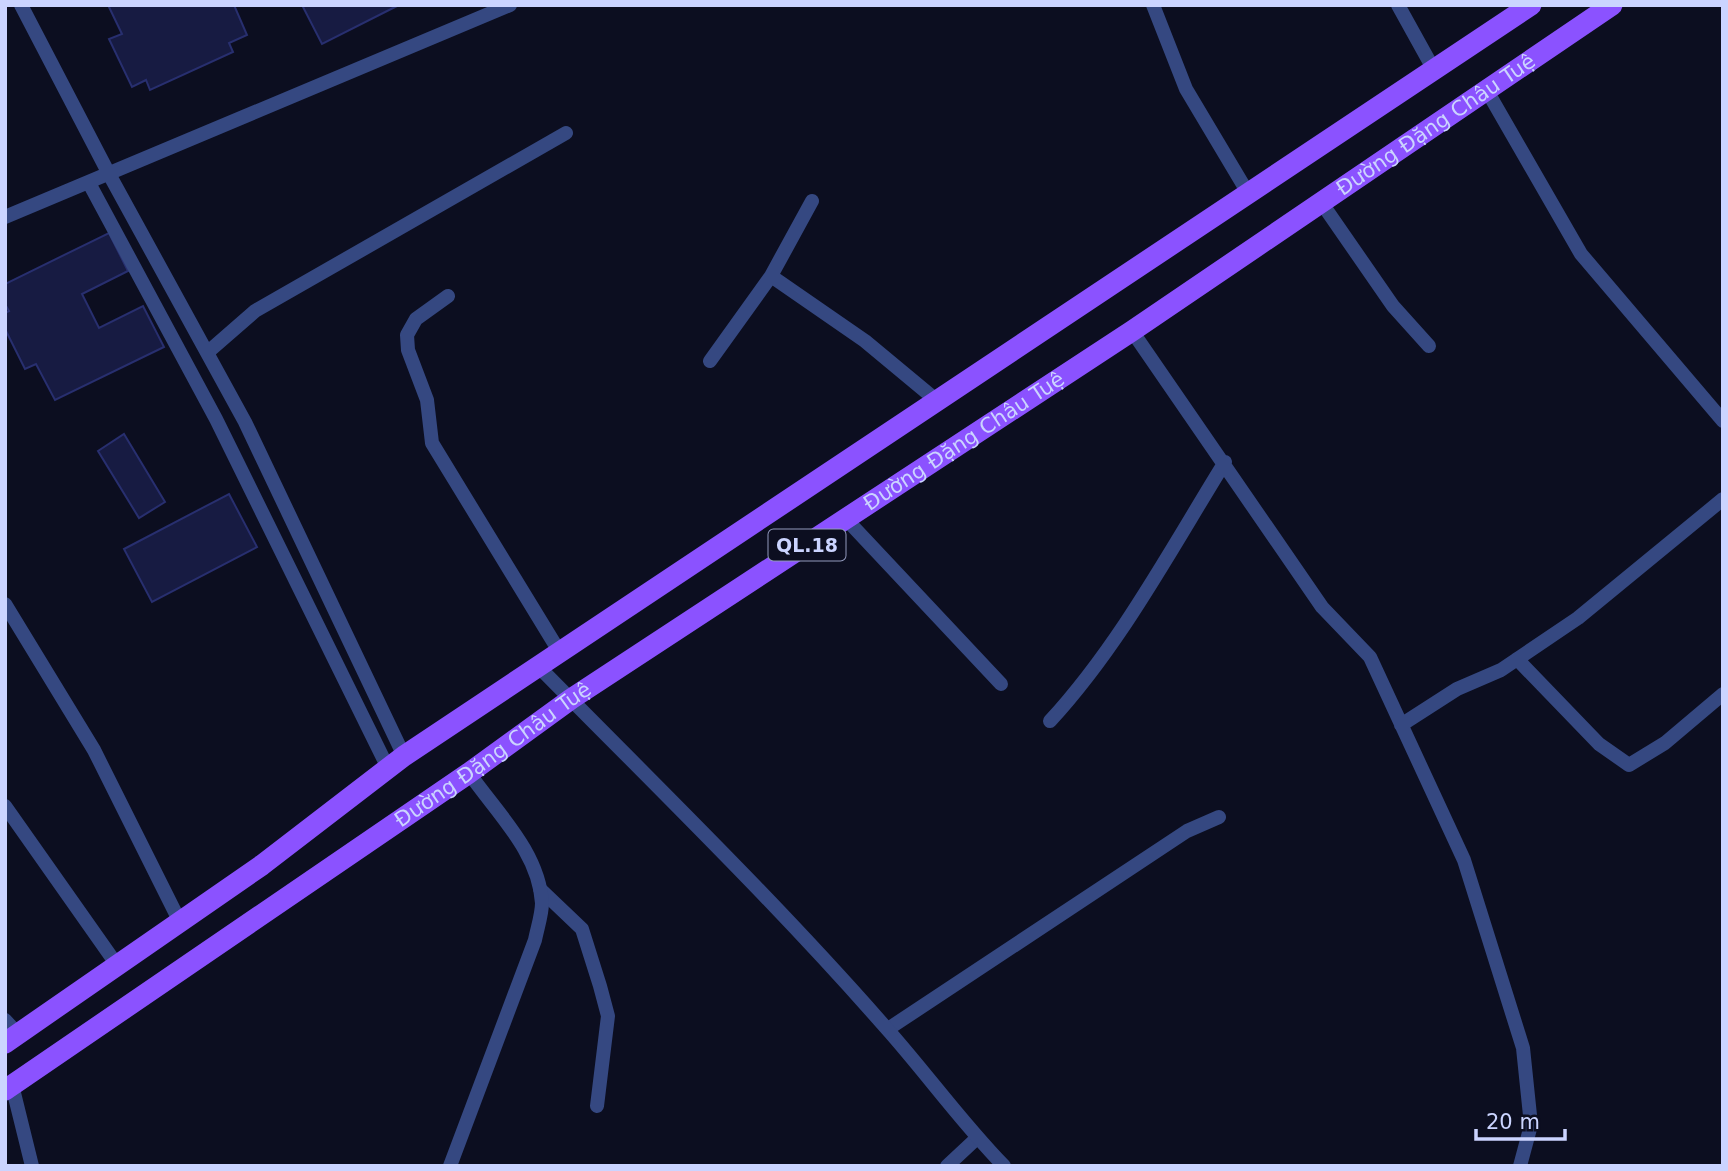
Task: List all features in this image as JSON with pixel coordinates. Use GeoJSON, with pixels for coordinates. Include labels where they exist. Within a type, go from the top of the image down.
{"type":"FeatureCollection","features":[{"type":"Feature","properties":{"kind":"main road","name":"QL.18"},"geometry":{"type":"LineString","coordinates":[[9,1032],[180,922],[262,865],[396,762],[559,651],[1531,5]]}},
{"type":"Feature","properties":{"kind":"main road","name":"Đường Đặng Châu Tuệ"},"geometry":{"type":"LineString","coordinates":[[9,1087],[469,773],[571,699],[1132,331],[1612,5]]}},
{"type":"Feature","properties":{"kind":"street"},"geometry":{"type":"LineString","coordinates":[[21,5],[109,174],[246,422],[396,762]]}},
{"type":"Feature","properties":{"kind":"street"},"geometry":{"type":"LineString","coordinates":[[5,217],[510,5]]}},
{"type":"Feature","properties":{"kind":"street"},"geometry":{"type":"LineString","coordinates":[[1153,5],[1186,89],[1248,193]]}},
{"type":"Feature","properties":{"kind":"street"},"geometry":{"type":"LineString","coordinates":[[1398,5],[1434,70]]}},
{"type":"Feature","properties":{"kind":"street"},"geometry":{"type":"LineString","coordinates":[[1486,89],[1581,254],[1723,421]]}},
{"type":"Feature","properties":{"kind":"street"},"geometry":{"type":"LineString","coordinates":[[208,352],[255,311],[566,133]]}},
{"type":"Feature","properties":{"kind":"street"},"geometry":{"type":"LineString","coordinates":[[89,183],[396,762]]}},
{"type":"Feature","properties":{"kind":"street"},"geometry":{"type":"LineString","coordinates":[[710,361],[771,276],[812,201]]}},
{"type":"Feature","properties":{"kind":"street"},"geometry":{"type":"LineString","coordinates":[[1321,201],[1393,306],[1429,346]]}},
{"type":"Feature","properties":{"kind":"street"},"geometry":{"type":"LineString","coordinates":[[771,276],[865,341],[936,401]]}},
{"type":"Feature","properties":{"kind":"street"},"geometry":{"type":"LineString","coordinates":[[448,296],[416,319],[407,335],[408,350],[427,400],[432,443],[559,651]]}},
{"type":"Feature","properties":{"kind":"street"},"geometry":{"type":"LineString","coordinates":[[1132,331],[1225,462],[1322,607],[1370,657],[1464,860],[1523,1048],[1531,1125],[1520,1166]]}},
{"type":"Feature","properties":{"kind":"street"},"geometry":{"type":"LineString","coordinates":[[1050,721],[1075,694],[1150,584],[1225,462]]}},
{"type":"Feature","properties":{"kind":"street"},"geometry":{"type":"LineString","coordinates":[[1401,725],[1457,689],[1501,670],[1578,618],[1723,499]]}},
{"type":"Feature","properties":{"kind":"street"},"geometry":{"type":"LineString","coordinates":[[846,519],[1001,684]]}},
{"type":"Feature","properties":{"kind":"street"},"geometry":{"type":"LineString","coordinates":[[5,604],[94,750],[180,922]]}},
{"type":"Feature","properties":{"kind":"street"},"geometry":{"type":"LineString","coordinates":[[1517,659],[1599,744],[1629,765],[1665,743],[1723,694]]}},
{"type":"Feature","properties":{"kind":"street"},"geometry":{"type":"LineString","coordinates":[[537,666],[724,853],[888,1029],[977,1138],[1004,1166]]}},
{"type":"Feature","properties":{"kind":"street"},"geometry":{"type":"LineString","coordinates":[[450,1166],[535,940],[542,906],[538,877],[523,844],[469,773]]}},
{"type":"Feature","properties":{"kind":"street"},"geometry":{"type":"LineString","coordinates":[[5,806],[117,965]]}},
{"type":"Feature","properties":{"kind":"street"},"geometry":{"type":"LineString","coordinates":[[888,1029],[1187,831],[1219,817]]}},
{"type":"Feature","properties":{"kind":"street"},"geometry":{"type":"LineString","coordinates":[[540,889],[582,929],[608,1016],[597,1106]]}},
{"type":"Feature","properties":{"kind":"street"},"geometry":{"type":"LineString","coordinates":[[9,1087],[32,1166]]}},
{"type":"Feature","properties":{"kind":"street"},"geometry":{"type":"LineString","coordinates":[[947,1166],[977,1138]]}},
{"type":"Feature","properties":{"kind":"building"},"geometry":{"type":"Polygon","coordinates":[[[108,5],[234,5],[247,35],[229,43],[233,52],[150,90],[146,80],[132,87],[109,39],[122,34],[108,5]]]}},
{"type":"Feature","properties":{"kind":"building"},"geometry":{"type":"Polygon","coordinates":[[[302,5],[399,5],[322,44],[302,5]]]}},
{"type":"Feature","properties":{"kind":"building"},"geometry":{"type":"Polygon","coordinates":[[[109,233],[128,271],[82,294],[99,328],[143,306],[164,347],[55,400],[36,364],[25,369],[5,329],[5,313],[9,311],[5,304],[5,284],[109,233]]]}},
{"type":"Feature","properties":{"kind":"building"},"geometry":{"type":"Polygon","coordinates":[[[124,434],[165,502],[139,518],[98,451],[124,434]]]}},
{"type":"Feature","properties":{"kind":"building"},"geometry":{"type":"Polygon","coordinates":[[[229,494],[257,547],[152,602],[124,549],[229,494]]]}}]}
